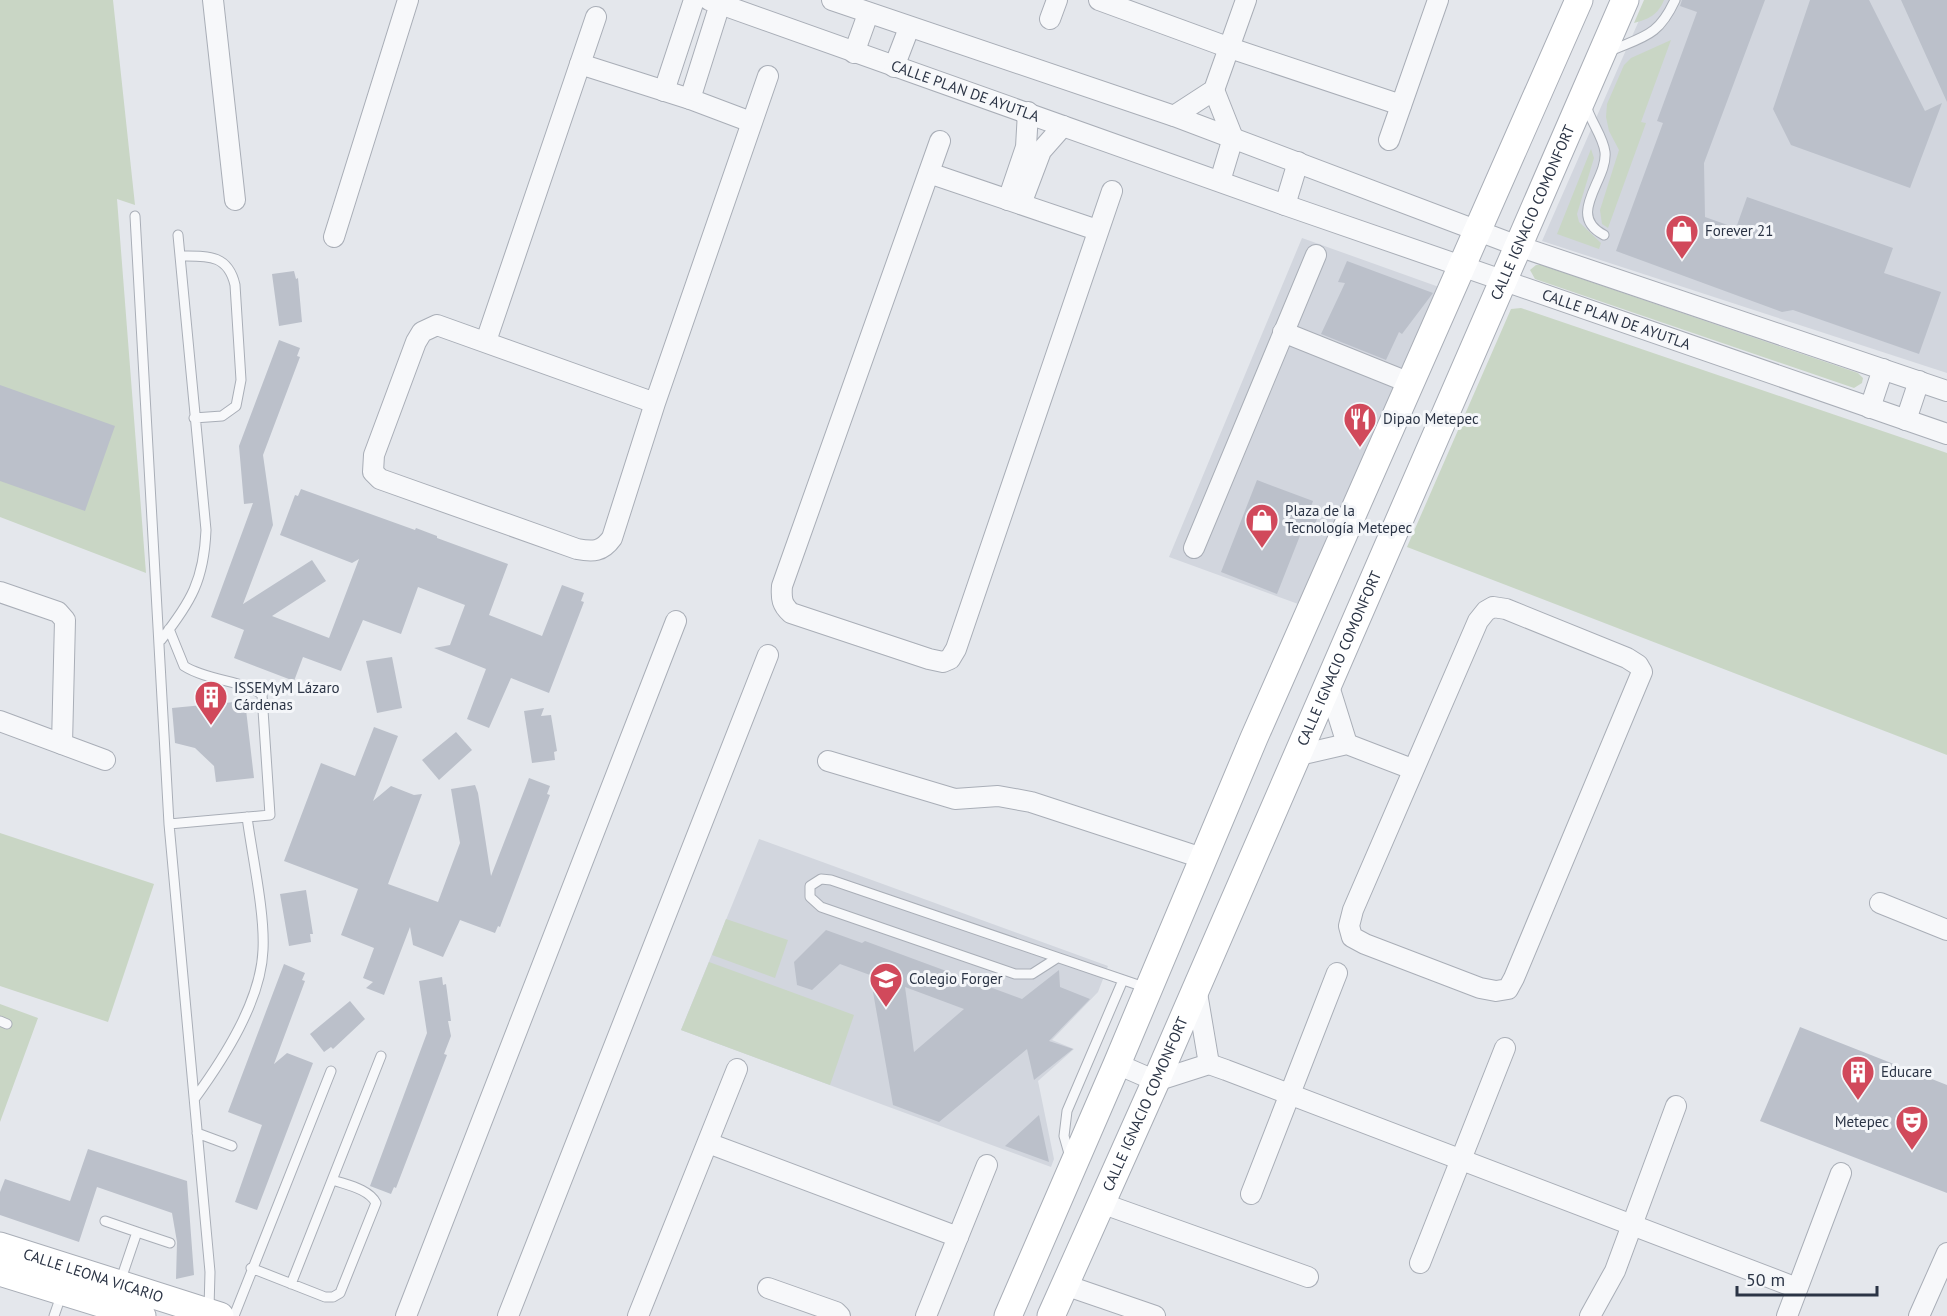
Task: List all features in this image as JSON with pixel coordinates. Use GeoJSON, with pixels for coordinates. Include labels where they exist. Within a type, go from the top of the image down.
{"type":"FeatureCollection","features":[{"type":"Feature","properties":{"kind":"main road"},"geometry":{"type":"LineString","coordinates":[[1008,1316],[1117,1064],[1202,858],[1579,0]]}},
{"type":"Feature","properties":{"kind":"main road","name":"CALLE IGNACIO COMONFORT"},"geometry":{"type":"LineString","coordinates":[[1052,1316],[1625,0]]}},
{"type":"Feature","properties":{"kind":"main road","name":"CALLE LEONA VICARIO"},"geometry":{"type":"LineString","coordinates":[[0,1246],[19,1269],[58,1304],[142,1316]]}},
{"type":"Feature","properties":{"kind":"main road","name":"CALLE LEONA VICARIO"},"geometry":{"type":"LineString","coordinates":[[19,1269],[120,1282],[221,1315]]}},
{"type":"Feature","properties":{"kind":"street"},"geometry":{"type":"LineString","coordinates":[[213,0],[235,200]]}},
{"type":"Feature","properties":{"kind":"street"},"geometry":{"type":"LineString","coordinates":[[334,237],[408,0]]}},
{"type":"Feature","properties":{"kind":"street"},"geometry":{"type":"LineString","coordinates":[[664,91],[694,0]]}},
{"type":"Feature","properties":{"kind":"street"},"geometry":{"type":"LineString","coordinates":[[832,0],[1174,116],[1518,246],[1947,391]]}},
{"type":"Feature","properties":{"kind":"street"},"geometry":{"type":"LineString","coordinates":[[1050,20],[1057,0]]}},
{"type":"Feature","properties":{"kind":"street"},"geometry":{"type":"LineString","coordinates":[[1099,0],[1230,48],[1401,105]]}},
{"type":"Feature","properties":{"kind":"street"},"geometry":{"type":"LineString","coordinates":[[1174,116],[1214,90],[1246,0]]}},
{"type":"Feature","properties":{"kind":"street"},"geometry":{"type":"LineString","coordinates":[[1389,140],[1438,0]]}},
{"type":"Feature","properties":{"kind":"street"},"geometry":{"type":"LineString","coordinates":[[690,99],[715,2]]}},
{"type":"Feature","properties":{"kind":"street","name":"CALLE PLAN DE AYUTLA"},"geometry":{"type":"LineString","coordinates":[[715,2],[1285,205],[1947,434]]}},
{"type":"Feature","properties":{"kind":"street"},"geometry":{"type":"LineString","coordinates":[[854,53],[868,14]]}},
{"type":"Feature","properties":{"kind":"street"},"geometry":{"type":"LineString","coordinates":[[486,341],[596,17]]}},
{"type":"Feature","properties":{"kind":"street","name":"CALLE PLAN DE AYUTLA"},"geometry":{"type":"LineString","coordinates":[[894,67],[909,28]]}},
{"type":"Feature","properties":{"kind":"street"},"geometry":{"type":"LineString","coordinates":[[580,64],[690,99],[751,122]]}},
{"type":"Feature","properties":{"kind":"street"},"geometry":{"type":"LineString","coordinates":[[655,403],[437,325],[422,332],[374,455],[373,472],[380,478],[577,549],[593,552],[605,548],[612,538],[655,403],[768,76]]}},
{"type":"Feature","properties":{"kind":"street"},"geometry":{"type":"LineString","coordinates":[[1214,90],[1233,138],[1220,181]]}},
{"type":"Feature","properties":{"kind":"street"},"geometry":{"type":"LineString","coordinates":[[1014,202],[1033,149],[1028,112]]}},
{"type":"Feature","properties":{"kind":"street"},"geometry":{"type":"LineString","coordinates":[[1033,149],[1063,126]]}},
{"type":"Feature","properties":{"kind":"street"},"geometry":{"type":"LineString","coordinates":[[940,141],[782,586],[783,606],[791,613],[929,659],[943,662],[950,659],[1112,191]]}},
{"type":"Feature","properties":{"kind":"street"},"geometry":{"type":"LineString","coordinates":[[1285,205],[1299,162]]}},
{"type":"Feature","properties":{"kind":"street"},"geometry":{"type":"LineString","coordinates":[[929,173],[1097,230]]}},
{"type":"Feature","properties":{"kind":"street"},"geometry":{"type":"LineString","coordinates":[[1194,548],[1316,255]]}},
{"type":"Feature","properties":{"kind":"street"},"geometry":{"type":"LineString","coordinates":[[1283,332],[1410,383]]}},
{"type":"Feature","properties":{"kind":"street"},"geometry":{"type":"LineString","coordinates":[[1870,408],[1883,369]]}},
{"type":"Feature","properties":{"kind":"street"},"geometry":{"type":"LineString","coordinates":[[1906,420],[1919,381]]}},
{"type":"Feature","properties":{"kind":"street"},"geometry":{"type":"LineString","coordinates":[[0,592],[58,612],[65,620],[62,744]]}},
{"type":"Feature","properties":{"kind":"street"},"geometry":{"type":"LineString","coordinates":[[1493,607],[1506,609],[1628,658],[1638,665],[1642,672],[1508,989],[1496,991],[1480,988],[1352,937],[1349,926],[1353,910],[1412,769],[1478,621],[1486,611],[1493,607]]}},
{"type":"Feature","properties":{"kind":"street"},"geometry":{"type":"LineString","coordinates":[[406,1316],[676,621]]}},
{"type":"Feature","properties":{"kind":"street"},"geometry":{"type":"LineString","coordinates":[[508,1316],[768,655]]}},
{"type":"Feature","properties":{"kind":"street"},"geometry":{"type":"LineString","coordinates":[[1328,683],[1347,744]]}},
{"type":"Feature","properties":{"kind":"street"},"geometry":{"type":"LineString","coordinates":[[0,721],[105,760]]}},
{"type":"Feature","properties":{"kind":"street"},"geometry":{"type":"LineString","coordinates":[[1295,756],[1347,744],[1412,769]]}},
{"type":"Feature","properties":{"kind":"street"},"geometry":{"type":"LineString","coordinates":[[828,761],[955,799],[998,796],[1031,802],[1202,858]]}},
{"type":"Feature","properties":{"kind":"street"},"geometry":{"type":"LineString","coordinates":[[1880,903],[1947,930]]}},
{"type":"Feature","properties":{"kind":"street"},"geometry":{"type":"LineString","coordinates":[[1251,1194],[1337,973]]}},
{"type":"Feature","properties":{"kind":"street"},"geometry":{"type":"LineString","coordinates":[[1196,987],[1209,1064]]}},
{"type":"Feature","properties":{"kind":"street"},"geometry":{"type":"LineString","coordinates":[[1420,1263],[1505,1048]]}},
{"type":"Feature","properties":{"kind":"street"},"geometry":{"type":"LineString","coordinates":[[1117,1064],[1156,1081],[1209,1064],[1797,1288]]}},
{"type":"Feature","properties":{"kind":"street"},"geometry":{"type":"LineString","coordinates":[[638,1316],[737,1069]]}},
{"type":"Feature","properties":{"kind":"street"},"geometry":{"type":"LineString","coordinates":[[1590,1316],[1615,1271],[1676,1106]]}},
{"type":"Feature","properties":{"kind":"street"},"geometry":{"type":"LineString","coordinates":[[708,1143],[958,1237]]}},
{"type":"Feature","properties":{"kind":"street"},"geometry":{"type":"LineString","coordinates":[[926,1316],[987,1165]]}},
{"type":"Feature","properties":{"kind":"street"},"geometry":{"type":"LineString","coordinates":[[1787,1316],[1840,1173]]}},
{"type":"Feature","properties":{"kind":"street"},"geometry":{"type":"LineString","coordinates":[[1101,1203],[1308,1277]]}},
{"type":"Feature","properties":{"kind":"street"},"geometry":{"type":"LineString","coordinates":[[1919,1316],[1947,1253]]}},
{"type":"Feature","properties":{"kind":"street"},"geometry":{"type":"LineString","coordinates":[[1065,1286],[1155,1316]]}},
{"type":"Feature","properties":{"kind":"street"},"geometry":{"type":"LineString","coordinates":[[768,1288],[836,1312],[840,1316]]}},
{"type":"Feature","properties":{"kind":"lane"},"geometry":{"type":"LineString","coordinates":[[1601,56],[1656,31],[1663,25],[1675,0]]}},
{"type":"Feature","properties":{"kind":"lane"},"geometry":{"type":"LineString","coordinates":[[1583,95],[1605,154],[1588,212],[1591,226],[1604,235]]}},
{"type":"Feature","properties":{"kind":"lane"},"geometry":{"type":"LineString","coordinates":[[135,216],[170,824],[210,1272],[221,1315]]}},
{"type":"Feature","properties":{"kind":"lane"},"geometry":{"type":"LineString","coordinates":[[161,640],[187,607],[205,557],[206,530],[178,235]]}},
{"type":"Feature","properties":{"kind":"lane"},"geometry":{"type":"LineString","coordinates":[[181,256],[210,256],[223,262],[232,272],[235,285],[241,380],[236,406],[222,416],[194,418]]}},
{"type":"Feature","properties":{"kind":"lane"},"geometry":{"type":"LineString","coordinates":[[170,629],[184,666],[207,677],[256,689],[262,695],[270,815],[170,824]]}},
{"type":"Feature","properties":{"kind":"lane"},"geometry":{"type":"LineString","coordinates":[[195,1098],[224,1058],[261,967],[262,929],[247,817]]}},
{"type":"Feature","properties":{"kind":"lane"},"geometry":{"type":"LineString","coordinates":[[1057,958],[1032,974],[1014,974],[821,907],[810,897],[810,886],[821,879],[831,880],[1148,989]]}},
{"type":"Feature","properties":{"kind":"lane"},"geometry":{"type":"LineString","coordinates":[[1073,1166],[1064,1136],[1067,1111],[1123,980]]}},
{"type":"Feature","properties":{"kind":"lane"},"geometry":{"type":"LineString","coordinates":[[291,1284],[381,1056]]}},
{"type":"Feature","properties":{"kind":"lane"},"geometry":{"type":"LineString","coordinates":[[221,1315],[251,1268],[331,1071]]}},
{"type":"Feature","properties":{"kind":"lane"},"geometry":{"type":"LineString","coordinates":[[197,1133],[232,1146]]}},
{"type":"Feature","properties":{"kind":"lane"},"geometry":{"type":"LineString","coordinates":[[251,1268],[333,1297],[340,1293],[346,1284],[376,1203],[374,1197],[365,1192],[333,1180]]}},
{"type":"Feature","properties":{"kind":"lane"},"geometry":{"type":"LineString","coordinates":[[105,1221],[170,1243]]}},
{"type":"Feature","properties":{"kind":"lane"},"geometry":{"type":"LineString","coordinates":[[120,1282],[137,1232]]}},
{"type":"Feature","properties":{"kind":"shaded area"},"geometry":{"type":"Polygon","coordinates":[[[1648,0],[1947,0],[1947,373],[1542,241],[1648,0]]]}},
{"type":"Feature","properties":{"kind":"shaded area"},"geometry":{"type":"Polygon","coordinates":[[[1302,238],[1439,287],[1301,605],[1169,557],[1302,238]]]}},
{"type":"Feature","properties":{"kind":"shaded area","name":"Colegio Forger"},"geometry":{"type":"Polygon","coordinates":[[[759,839],[1108,966],[1098,992],[1052,1040],[1074,1049],[1038,1081],[1054,1159],[1051,1167],[681,1030],[759,839]]]}},
{"type":"Feature","properties":{"kind":"green space"},"geometry":{"type":"Polygon","coordinates":[[[0,0],[113,0],[135,205],[117,199],[146,573],[0,517],[0,0]]]}},
{"type":"Feature","properties":{"kind":"green space"},"geometry":{"type":"Polygon","coordinates":[[[1644,0],[1664,0],[1652,16],[1634,23],[1644,0]]]}},
{"type":"Feature","properties":{"kind":"green space"},"geometry":{"type":"Polygon","coordinates":[[[1671,40],[1641,122],[1646,123],[1608,228],[1602,224],[1600,210],[1619,150],[1609,131],[1606,117],[1607,104],[1624,65],[1631,58],[1671,40]]]}},
{"type":"Feature","properties":{"kind":"green space"},"geometry":{"type":"Polygon","coordinates":[[[1591,149],[1594,158],[1577,214],[1579,222],[1601,243],[1599,249],[1557,234],[1591,149]]]}},
{"type":"Feature","properties":{"kind":"green space"},"geometry":{"type":"Polygon","coordinates":[[[1536,265],[1858,373],[1863,378],[1862,383],[1854,388],[1535,279],[1530,270],[1536,265]]]}},
{"type":"Feature","properties":{"kind":"green space"},"geometry":{"type":"Polygon","coordinates":[[[1521,308],[1947,453],[1947,755],[1407,547],[1511,309],[1521,308]]]}},
{"type":"Feature","properties":{"kind":"green space"},"geometry":{"type":"Polygon","coordinates":[[[0,833],[154,884],[108,1022],[0,986],[0,833]]]}},
{"type":"Feature","properties":{"kind":"green space"},"geometry":{"type":"Polygon","coordinates":[[[726,919],[788,940],[775,978],[712,955],[726,919]]]}},
{"type":"Feature","properties":{"kind":"green space"},"geometry":{"type":"Polygon","coordinates":[[[709,962],[854,1015],[830,1085],[681,1030],[709,962]]]}},
{"type":"Feature","properties":{"kind":"green space"},"geometry":{"type":"Polygon","coordinates":[[[0,1004],[38,1018],[0,1122],[0,1004]]]}},
{"type":"Feature","properties":{"kind":"building"},"geometry":{"type":"Polygon","coordinates":[[[1682,0],[1765,0],[1704,163],[1705,217],[1736,228],[1747,197],[1893,248],[1884,273],[1941,292],[1919,354],[1793,310],[1782,312],[1616,251],[1663,123],[1657,121],[1697,12],[1680,6],[1682,0]]]}},
{"type":"Feature","properties":{"kind":"building"},"geometry":{"type":"Polygon","coordinates":[[[1810,0],[1869,0],[1925,111],[1942,103],[1910,188],[1791,145],[1773,109],[1810,0]]]}},
{"type":"Feature","properties":{"kind":"building"},"geometry":{"type":"Polygon","coordinates":[[[1901,0],[1947,0],[1947,102],[1901,0]]]}},
{"type":"Feature","properties":{"kind":"building"},"geometry":{"type":"Polygon","coordinates":[[[1347,261],[1433,293],[1402,334],[1399,332],[1386,360],[1321,334],[1345,283],[1338,282],[1347,261]]]}},
{"type":"Feature","properties":{"kind":"building"},"geometry":{"type":"Polygon","coordinates":[[[294,271],[296,279],[298,278],[302,322],[279,326],[272,274],[294,271]]]}},
{"type":"Feature","properties":{"kind":"building"},"geometry":{"type":"Polygon","coordinates":[[[279,340],[300,348],[297,356],[300,357],[263,455],[273,525],[243,604],[312,560],[326,581],[272,616],[329,638],[359,559],[352,563],[280,535],[295,495],[298,496],[301,489],[415,530],[416,528],[508,564],[489,615],[542,636],[562,585],[584,593],[581,601],[584,602],[549,693],[511,678],[489,728],[467,719],[486,669],[434,648],[450,645],[465,605],[418,587],[401,634],[363,620],[341,671],[303,657],[294,681],[234,658],[244,630],[211,617],[253,503],[244,504],[239,446],[279,340]]]}},
{"type":"Feature","properties":{"kind":"building"},"geometry":{"type":"Polygon","coordinates":[[[0,385],[115,426],[85,511],[0,481],[0,385]]]}},
{"type":"Feature","properties":{"kind":"building","name":"Plaza de la Tecnología Metepec"},"geometry":{"type":"Polygon","coordinates":[[[1257,480],[1313,501],[1310,509],[1319,513],[1314,527],[1305,523],[1277,594],[1221,572],[1257,480]]]}},
{"type":"Feature","properties":{"kind":"building"},"geometry":{"type":"Polygon","coordinates":[[[392,657],[402,708],[377,713],[366,661],[392,657]]]}},
{"type":"Feature","properties":{"kind":"building","name":"ISSEMyM Lázaro Cárdenas"},"geometry":{"type":"Polygon","coordinates":[[[245,701],[254,778],[216,782],[214,766],[195,748],[175,743],[172,708],[245,701]]]}},
{"type":"Feature","properties":{"kind":"building"},"geometry":{"type":"Polygon","coordinates":[[[544,708],[541,716],[551,715],[557,751],[554,752],[555,760],[532,763],[524,711],[544,708]]]}},
{"type":"Feature","properties":{"kind":"building"},"geometry":{"type":"Polygon","coordinates":[[[374,727],[398,736],[373,801],[391,786],[414,795],[422,794],[388,884],[438,902],[460,843],[451,789],[475,785],[491,876],[529,778],[550,786],[547,794],[550,795],[500,927],[498,926],[495,933],[460,920],[443,957],[413,945],[410,927],[384,995],[366,988],[373,982],[363,978],[374,948],[341,935],[358,889],[284,861],[321,763],[355,776],[374,727]]]}},
{"type":"Feature","properties":{"kind":"building"},"geometry":{"type":"Polygon","coordinates":[[[456,732],[472,750],[439,780],[422,760],[456,732]]]}},
{"type":"Feature","properties":{"kind":"building"},"geometry":{"type":"Polygon","coordinates":[[[306,890],[313,934],[310,934],[311,942],[289,946],[280,894],[306,890]]]}},
{"type":"Feature","properties":{"kind":"building"},"geometry":{"type":"Polygon","coordinates":[[[826,930],[862,943],[865,941],[1022,999],[1059,970],[1060,987],[1090,999],[1049,1041],[1073,1049],[1034,1080],[1027,1049],[939,1122],[893,1105],[870,975],[840,964],[812,990],[797,985],[794,962],[826,930]],[[905,987],[914,1052],[964,1009],[905,987]]]}},
{"type":"Feature","properties":{"kind":"building"},"geometry":{"type":"Polygon","coordinates":[[[284,964],[305,973],[302,980],[305,981],[274,1064],[287,1053],[313,1063],[257,1210],[235,1202],[262,1125],[228,1112],[284,964]]]}},
{"type":"Feature","properties":{"kind":"building"},"geometry":{"type":"Polygon","coordinates":[[[442,977],[443,985],[446,984],[451,1021],[448,1021],[451,1036],[444,1054],[447,1055],[396,1188],[394,1187],[391,1194],[370,1186],[427,1033],[419,981],[442,977]]]}},
{"type":"Feature","properties":{"kind":"building"},"geometry":{"type":"Polygon","coordinates":[[[350,1001],[365,1019],[333,1049],[331,1047],[324,1052],[310,1034],[350,1001]]]}},
{"type":"Feature","properties":{"kind":"building","name":"Educare"},"geometry":{"type":"Polygon","coordinates":[[[1800,1027],[1947,1085],[1947,1193],[1760,1121],[1800,1027]]]}},
{"type":"Feature","properties":{"kind":"building"},"geometry":{"type":"Polygon","coordinates":[[[1039,1115],[1049,1162],[1005,1146],[1039,1115]]]}},
{"type":"Feature","properties":{"kind":"building"},"geometry":{"type":"Polygon","coordinates":[[[88,1149],[187,1181],[194,1275],[176,1279],[177,1242],[172,1213],[97,1187],[79,1242],[0,1215],[0,1192],[5,1179],[70,1201],[88,1149]]]}},
{"type":"Feature","properties":{"kind":"place","name":"Forever 21"},"geometry":{"type":"Point","coordinates":[1682,260]}},
{"type":"Feature","properties":{"kind":"place","name":"Dipao Metepec"},"geometry":{"type":"Point","coordinates":[1360,448]}},
{"type":"Feature","properties":{"kind":"place","name":"Plaza de la Tecnología Metepec"},"geometry":{"type":"Point","coordinates":[1262,549]}},
{"type":"Feature","properties":{"kind":"place","name":"ISSEMyM Lázaro Cárdenas"},"geometry":{"type":"Point","coordinates":[211,726]}},
{"type":"Feature","properties":{"kind":"place","name":"Colegio Forger"},"geometry":{"type":"Point","coordinates":[886,1008]}},
{"type":"Feature","properties":{"kind":"place","name":"Educare"},"geometry":{"type":"Point","coordinates":[1858,1101]}},
{"type":"Feature","properties":{"kind":"place","name":"Metepec"},"geometry":{"type":"Point","coordinates":[1912,1151]}}]}
